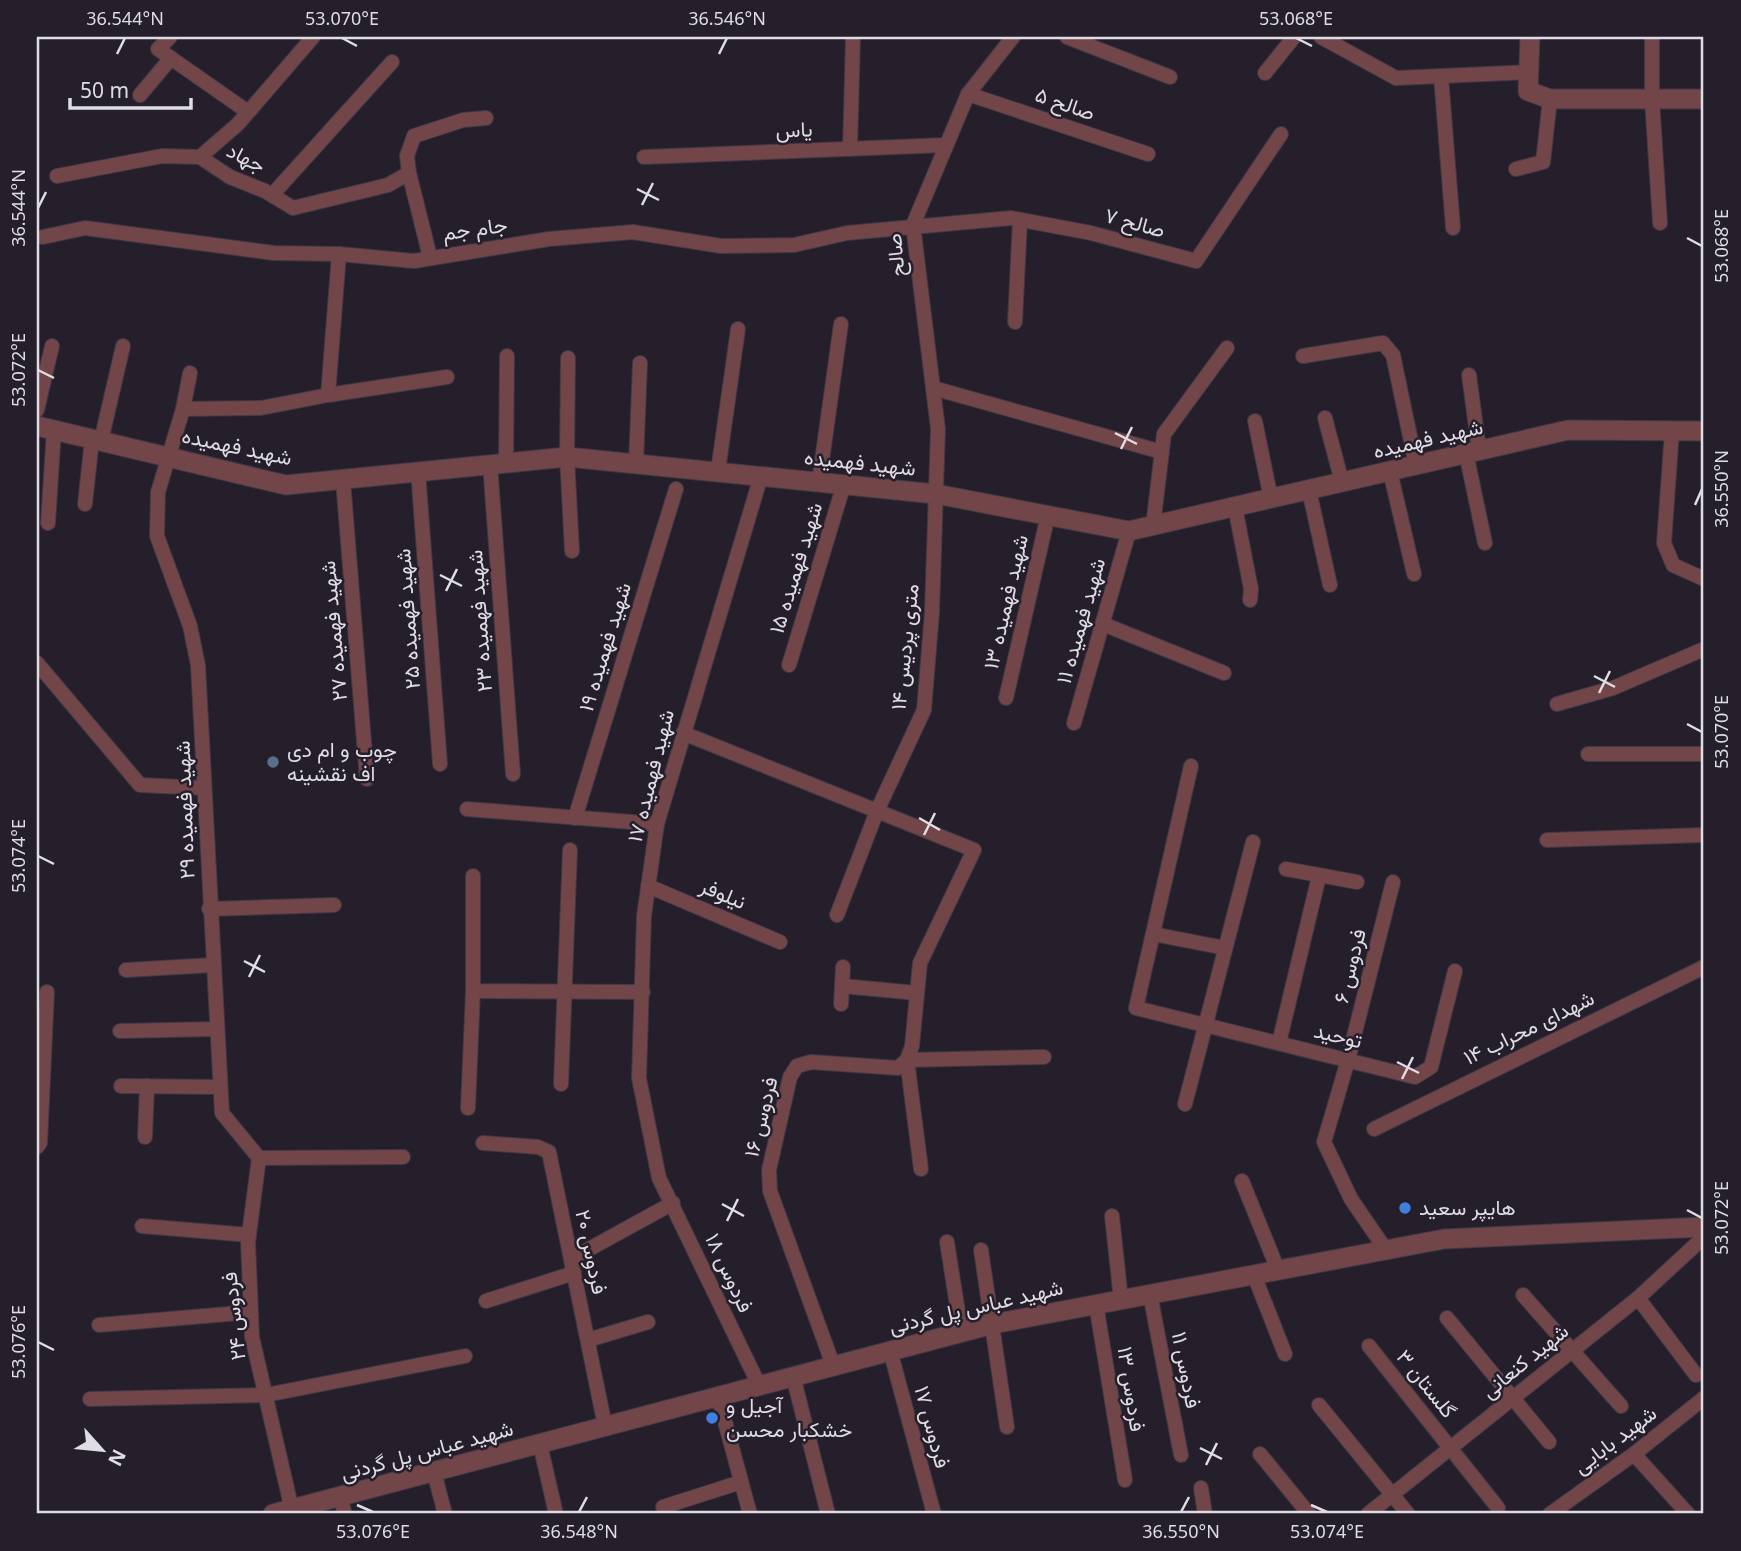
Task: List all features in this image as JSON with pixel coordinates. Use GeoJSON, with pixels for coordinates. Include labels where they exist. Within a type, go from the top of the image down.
{"type":"FeatureCollection","features":[{"type":"Feature","properties":{"kind":"street"},"geometry":{"type":"LineString","coordinates":[[170,37],[158,49],[248,112]]}},
{"type":"Feature","properties":{"kind":"street"},"geometry":{"type":"LineString","coordinates":[[200,157],[248,112],[313,37]]}},
{"type":"Feature","properties":{"kind":"street"},"geometry":{"type":"LineString","coordinates":[[850,149],[853,37]]}},
{"type":"Feature","properties":{"kind":"street","name":"صالح"},"geometry":{"type":"LineString","coordinates":[[936,494],[938,429],[912,225],[968,94],[1013,37]]}},
{"type":"Feature","properties":{"kind":"street"},"geometry":{"type":"LineString","coordinates":[[1067,37],[1170,77]]}},
{"type":"Feature","properties":{"kind":"street"},"geometry":{"type":"LineString","coordinates":[[1265,73],[1294,37]]}},
{"type":"Feature","properties":{"kind":"street"},"geometry":{"type":"LineString","coordinates":[[1321,37],[1396,78],[1529,72]]}},
{"type":"Feature","properties":{"kind":"street"},"geometry":{"type":"LineString","coordinates":[[1530,37],[1528,91],[1550,99],[1704,99]]}},
{"type":"Feature","properties":{"kind":"street"},"geometry":{"type":"LineString","coordinates":[[1652,37],[1652,99],[1660,223]]}},
{"type":"Feature","properties":{"kind":"street"},"geometry":{"type":"LineString","coordinates":[[140,96],[171,58]]}},
{"type":"Feature","properties":{"kind":"street"},"geometry":{"type":"LineString","coordinates":[[272,195],[392,62]]}},
{"type":"Feature","properties":{"kind":"street"},"geometry":{"type":"LineString","coordinates":[[1441,76],[1453,228]]}},
{"type":"Feature","properties":{"kind":"street","name":"صالح ۵"},"geometry":{"type":"LineString","coordinates":[[968,94],[1148,154]]}},
{"type":"Feature","properties":{"kind":"street"},"geometry":{"type":"LineString","coordinates":[[1516,169],[1543,162],[1550,99]]}},
{"type":"Feature","properties":{"kind":"street"},"geometry":{"type":"LineString","coordinates":[[430,257],[409,173],[407,156],[414,136],[463,120],[486,118]]}},
{"type":"Feature","properties":{"kind":"street","name":"صالح ۷"},"geometry":{"type":"LineString","coordinates":[[912,225],[1020,220],[1091,233],[1195,261],[1282,134]]}},
{"type":"Feature","properties":{"kind":"street","name":"یاس"},"geometry":{"type":"LineString","coordinates":[[644,157],[946,145]]}},
{"type":"Feature","properties":{"kind":"street","name":"جهاد"},"geometry":{"type":"LineString","coordinates":[[57,176],[162,156],[200,157],[230,177],[272,195],[293,208],[388,185],[409,173]]}},
{"type":"Feature","properties":{"kind":"street"},"geometry":{"type":"LineString","coordinates":[[1015,321],[1020,220]]}},
{"type":"Feature","properties":{"kind":"street","name":"جام جم"},"geometry":{"type":"LineString","coordinates":[[43,237],[85,228],[274,253],[339,254],[414,261],[549,239],[634,232],[721,246],[794,246],[847,233],[912,225]]}},
{"type":"Feature","properties":{"kind":"street"},"geometry":{"type":"LineString","coordinates":[[328,395],[339,254]]}},
{"type":"Feature","properties":{"kind":"street"},"geometry":{"type":"LineString","coordinates":[[819,482],[841,324]]}},
{"type":"Feature","properties":{"kind":"street"},"geometry":{"type":"LineString","coordinates":[[718,471],[738,329]]}},
{"type":"Feature","properties":{"kind":"street"},"geometry":{"type":"LineString","coordinates":[[1303,356],[1383,343],[1393,355],[1416,465]]}},
{"type":"Feature","properties":{"kind":"street"},"geometry":{"type":"LineString","coordinates":[[37,410],[52,346]]}},
{"type":"Feature","properties":{"kind":"street"},"geometry":{"type":"LineString","coordinates":[[85,504],[96,440],[123,346]]}},
{"type":"Feature","properties":{"kind":"street"},"geometry":{"type":"LineString","coordinates":[[1153,526],[1164,434],[1227,348]]}},
{"type":"Feature","properties":{"kind":"street","name":"شهید فهمیده ۲۳"},"geometry":{"type":"LineString","coordinates":[[507,356],[498,463],[513,774]]}},
{"type":"Feature","properties":{"kind":"street"},"geometry":{"type":"LineString","coordinates":[[568,358],[567,457],[572,551]]}},
{"type":"Feature","properties":{"kind":"street"},"geometry":{"type":"LineString","coordinates":[[636,463],[640,363]]}},
{"type":"Feature","properties":{"kind":"street","name":"شهید فهمیده ۲۹"},"geometry":{"type":"LineString","coordinates":[[190,373],[183,409],[158,492],[157,536],[190,626],[198,665],[215,1029],[222,1113],[259,1158]]}},
{"type":"Feature","properties":{"kind":"street"},"geometry":{"type":"LineString","coordinates":[[1469,374],[1473,452],[1485,543]]}},
{"type":"Feature","properties":{"kind":"street"},"geometry":{"type":"LineString","coordinates":[[183,409],[261,408],[447,377]]}},
{"type":"Feature","properties":{"kind":"street"},"geometry":{"type":"LineString","coordinates":[[933,388],[1162,452]]}},
{"type":"Feature","properties":{"kind":"street"},"geometry":{"type":"LineString","coordinates":[[1325,418],[1342,482]]}},
{"type":"Feature","properties":{"kind":"street"},"geometry":{"type":"LineString","coordinates":[[1255,421],[1271,499]]}},
{"type":"Feature","properties":{"kind":"street"},"geometry":{"type":"LineString","coordinates":[[45,428],[48,523]]}},
{"type":"Feature","properties":{"kind":"street","name":"شهید فهمیده"},"geometry":{"type":"LineString","coordinates":[[45,428],[286,485],[567,457],[936,494],[1129,531],[1568,430],[1704,431]]}},
{"type":"Feature","properties":{"kind":"street"},"geometry":{"type":"LineString","coordinates":[[1672,430],[1664,543],[1673,565],[1704,579]]}},
{"type":"Feature","properties":{"kind":"street","name":"شهید فهمیده ۲۵"},"geometry":{"type":"LineString","coordinates":[[418,471],[440,764]]}},
{"type":"Feature","properties":{"kind":"street"},"geometry":{"type":"LineString","coordinates":[[1390,471],[1414,574]]}},
{"type":"Feature","properties":{"kind":"street","name":"شهید فهمیده ۱۷"},"geometry":{"type":"LineString","coordinates":[[659,1178],[639,1078],[644,916],[657,824],[761,476]]}},
{"type":"Feature","properties":{"kind":"street","name":"شهید فهمیده ۲۷"},"geometry":{"type":"LineString","coordinates":[[343,480],[367,779]]}},
{"type":"Feature","properties":{"kind":"street","name":"شهید فهمیده ۱۵"},"geometry":{"type":"LineString","coordinates":[[789,665],[844,484]]}},
{"type":"Feature","properties":{"kind":"street","name":"شهید فهمیده ۱۹"},"geometry":{"type":"LineString","coordinates":[[575,818],[676,489]]}},
{"type":"Feature","properties":{"kind":"street"},"geometry":{"type":"LineString","coordinates":[[1309,490],[1330,585]]}},
{"type":"Feature","properties":{"kind":"street","name":"۱۴ متری پردیس"},"geometry":{"type":"LineString","coordinates":[[837,915],[877,811],[924,710],[932,611],[936,494]]}},
{"type":"Feature","properties":{"kind":"street"},"geometry":{"type":"LineString","coordinates":[[1235,507],[1251,589],[1250,600]]}},
{"type":"Feature","properties":{"kind":"street","name":"شهید فهمیده ۱۳"},"geometry":{"type":"LineString","coordinates":[[1006,698],[1048,515]]}},
{"type":"Feature","properties":{"kind":"street","name":"شهید فهمیده ۱۱"},"geometry":{"type":"LineString","coordinates":[[1074,723],[1129,531]]}},
{"type":"Feature","properties":{"kind":"street"},"geometry":{"type":"LineString","coordinates":[[1103,624],[1224,673]]}},
{"type":"Feature","properties":{"kind":"street"},"geometry":{"type":"LineString","coordinates":[[1557,704],[1613,688],[1704,649]]}},
{"type":"Feature","properties":{"kind":"street"},"geometry":{"type":"LineString","coordinates":[[37,663],[140,785],[204,788]]}},
{"type":"Feature","properties":{"kind":"street"},"geometry":{"type":"LineString","coordinates":[[683,733],[974,850],[920,963],[912,1046],[907,1060],[921,1169]]}},
{"type":"Feature","properties":{"kind":"street"},"geometry":{"type":"LineString","coordinates":[[1588,754],[1704,754]]}},
{"type":"Feature","properties":{"kind":"street"},"geometry":{"type":"LineString","coordinates":[[1191,766],[1153,934],[1225,948]]}},
{"type":"Feature","properties":{"kind":"street"},"geometry":{"type":"LineString","coordinates":[[467,809],[657,824]]}},
{"type":"Feature","properties":{"kind":"street"},"geometry":{"type":"LineString","coordinates":[[1547,840],[1704,835]]}},
{"type":"Feature","properties":{"kind":"street"},"geometry":{"type":"LineString","coordinates":[[1185,1104],[1253,842]]}},
{"type":"Feature","properties":{"kind":"street"},"geometry":{"type":"LineString","coordinates":[[561,1084],[570,850]]}},
{"type":"Feature","properties":{"kind":"street"},"geometry":{"type":"LineString","coordinates":[[1286,869],[1357,882]]}},
{"type":"Feature","properties":{"kind":"street"},"geometry":{"type":"LineString","coordinates":[[468,1108],[473,991],[472,876]]}},
{"type":"Feature","properties":{"kind":"street"},"geometry":{"type":"LineString","coordinates":[[1279,1043],[1318,876]]}},
{"type":"Feature","properties":{"kind":"street","name":"فردوس ۶"},"geometry":{"type":"LineString","coordinates":[[1386,1250],[1351,1199],[1324,1142],[1348,1060],[1393,882]]}},
{"type":"Feature","properties":{"kind":"street","name":"نیلوفر"},"geometry":{"type":"LineString","coordinates":[[648,886],[780,942]]}},
{"type":"Feature","properties":{"kind":"street"},"geometry":{"type":"LineString","coordinates":[[209,909],[334,905]]}},
{"type":"Feature","properties":{"kind":"street","name":"توحید"},"geometry":{"type":"LineString","coordinates":[[1153,934],[1136,1008],[1415,1077],[1431,1067],[1455,971]]}},
{"type":"Feature","properties":{"kind":"street"},"geometry":{"type":"LineString","coordinates":[[126,970],[213,965]]}},
{"type":"Feature","properties":{"kind":"street"},"geometry":{"type":"LineString","coordinates":[[841,1004],[843,967]]}},
{"type":"Feature","properties":{"kind":"street","name":"شهدای محراب ۱۴"},"geometry":{"type":"LineString","coordinates":[[1374,1129],[1704,967]]}},
{"type":"Feature","properties":{"kind":"street"},"geometry":{"type":"LineString","coordinates":[[842,986],[917,993]]}},
{"type":"Feature","properties":{"kind":"street"},"geometry":{"type":"LineString","coordinates":[[473,991],[643,992]]}},
{"type":"Feature","properties":{"kind":"street"},"geometry":{"type":"LineString","coordinates":[[37,1147],[40,1143],[47,992]]}},
{"type":"Feature","properties":{"kind":"street"},"geometry":{"type":"LineString","coordinates":[[120,1031],[215,1029]]}},
{"type":"Feature","properties":{"kind":"street","name":"فردوس ۱۶"},"geometry":{"type":"LineString","coordinates":[[833,1365],[770,1191],[769,1170],[790,1077],[797,1066],[811,1062],[898,1068],[907,1060],[1044,1057]]}},
{"type":"Feature","properties":{"kind":"street"},"geometry":{"type":"LineString","coordinates":[[121,1086],[220,1087]]}},
{"type":"Feature","properties":{"kind":"street"},"geometry":{"type":"LineString","coordinates":[[145,1137],[147,1086]]}},
{"type":"Feature","properties":{"kind":"street","name":"فردوس ۲۰"},"geometry":{"type":"LineString","coordinates":[[483,1143],[538,1146],[549,1152],[605,1426]]}},
{"type":"Feature","properties":{"kind":"street"},"geometry":{"type":"LineString","coordinates":[[259,1158],[403,1157]]}},
{"type":"Feature","properties":{"kind":"street","name":"فردوس ۲۴"},"geometry":{"type":"LineString","coordinates":[[259,1158],[249,1235],[252,1337],[292,1510]]}},
{"type":"Feature","properties":{"kind":"street","name":"فردوس ۱۸"},"geometry":{"type":"LineString","coordinates":[[659,1178],[759,1385]]}},
{"type":"Feature","properties":{"kind":"street"},"geometry":{"type":"LineString","coordinates":[[1242,1181],[1278,1270]]}},
{"type":"Feature","properties":{"kind":"street"},"geometry":{"type":"LineString","coordinates":[[486,1301],[572,1266],[673,1203]]}},
{"type":"Feature","properties":{"kind":"street"},"geometry":{"type":"LineString","coordinates":[[1112,1216],[1121,1300]]}},
{"type":"Feature","properties":{"kind":"street"},"geometry":{"type":"LineString","coordinates":[[142,1226],[249,1235]]}},
{"type":"Feature","properties":{"kind":"street","name":"شهید عباس پل گردنی"},"geometry":{"type":"LineString","coordinates":[[273,1514],[343,1506],[435,1472],[993,1324],[1444,1239],[1704,1227]]}},
{"type":"Feature","properties":{"kind":"street","name":"شهید کنعانی"},"geometry":{"type":"LineString","coordinates":[[1368,1514],[1638,1298],[1704,1237]]}},
{"type":"Feature","properties":{"kind":"street"},"geometry":{"type":"LineString","coordinates":[[947,1242],[961,1331]]}},
{"type":"Feature","properties":{"kind":"street"},"geometry":{"type":"LineString","coordinates":[[981,1250],[1007,1427]]}},
{"type":"Feature","properties":{"kind":"street"},"geometry":{"type":"LineString","coordinates":[[1254,1275],[1284,1354]]}},
{"type":"Feature","properties":{"kind":"street","name":"فردوس ۱۱"},"geometry":{"type":"LineString","coordinates":[[1150,1294],[1181,1455]]}},
{"type":"Feature","properties":{"kind":"street"},"geometry":{"type":"LineString","coordinates":[[1522,1295],[1570,1352],[1621,1406]]}},
{"type":"Feature","properties":{"kind":"street"},"geometry":{"type":"LineString","coordinates":[[1638,1298],[1696,1375]]}},
{"type":"Feature","properties":{"kind":"street","name":"فردوس ۱۳"},"geometry":{"type":"LineString","coordinates":[[1096,1304],[1125,1480]]}},
{"type":"Feature","properties":{"kind":"street"},"geometry":{"type":"LineString","coordinates":[[99,1325],[251,1312]]}},
{"type":"Feature","properties":{"kind":"street"},"geometry":{"type":"LineString","coordinates":[[1447,1318],[1549,1442]]}},
{"type":"Feature","properties":{"kind":"street"},"geometry":{"type":"LineString","coordinates":[[587,1340],[648,1322]]}},
{"type":"Feature","properties":{"kind":"street","name":"گلستان ۳"},"geometry":{"type":"LineString","coordinates":[[1369,1346],[1498,1508]]}},
{"type":"Feature","properties":{"kind":"street","name":"فردوس ۱۷"},"geometry":{"type":"LineString","coordinates":[[890,1350],[934,1514]]}},
{"type":"Feature","properties":{"kind":"street"},"geometry":{"type":"LineString","coordinates":[[90,1399],[266,1395],[465,1356]]}},
{"type":"Feature","properties":{"kind":"street"},"geometry":{"type":"LineString","coordinates":[[793,1376],[828,1514]]}},
{"type":"Feature","properties":{"kind":"street"},"geometry":{"type":"LineString","coordinates":[[718,1396],[750,1514]]}},
{"type":"Feature","properties":{"kind":"street","name":"شهید بابایی"},"geometry":{"type":"LineString","coordinates":[[1550,1514],[1634,1454],[1704,1398]]}},
{"type":"Feature","properties":{"kind":"street"},"geometry":{"type":"LineString","coordinates":[[1319,1405],[1408,1514]]}},
{"type":"Feature","properties":{"kind":"street"},"geometry":{"type":"LineString","coordinates":[[540,1444],[556,1514]]}},
{"type":"Feature","properties":{"kind":"street"},"geometry":{"type":"LineString","coordinates":[[1261,1454],[1309,1514]]}},
{"type":"Feature","properties":{"kind":"street"},"geometry":{"type":"LineString","coordinates":[[1634,1454],[1688,1514]]}},
{"type":"Feature","properties":{"kind":"street"},"geometry":{"type":"LineString","coordinates":[[435,1472],[445,1514]]}},
{"type":"Feature","properties":{"kind":"street"},"geometry":{"type":"LineString","coordinates":[[663,1507],[741,1482]]}},
{"type":"Feature","properties":{"kind":"street"},"geometry":{"type":"LineString","coordinates":[[1201,1488],[1205,1514]]}},
{"type":"Feature","properties":{"kind":"place","name":"چوب و ام دی اف نقشینه"},"geometry":{"type":"Point","coordinates":[273,762]}},
{"type":"Feature","properties":{"kind":"place","name":"هایپر سعید"},"geometry":{"type":"Point","coordinates":[1405,1208]}},
{"type":"Feature","properties":{"kind":"place","name":"آجیل و خشکبار محسن"},"geometry":{"type":"Point","coordinates":[712,1418]}}]}
